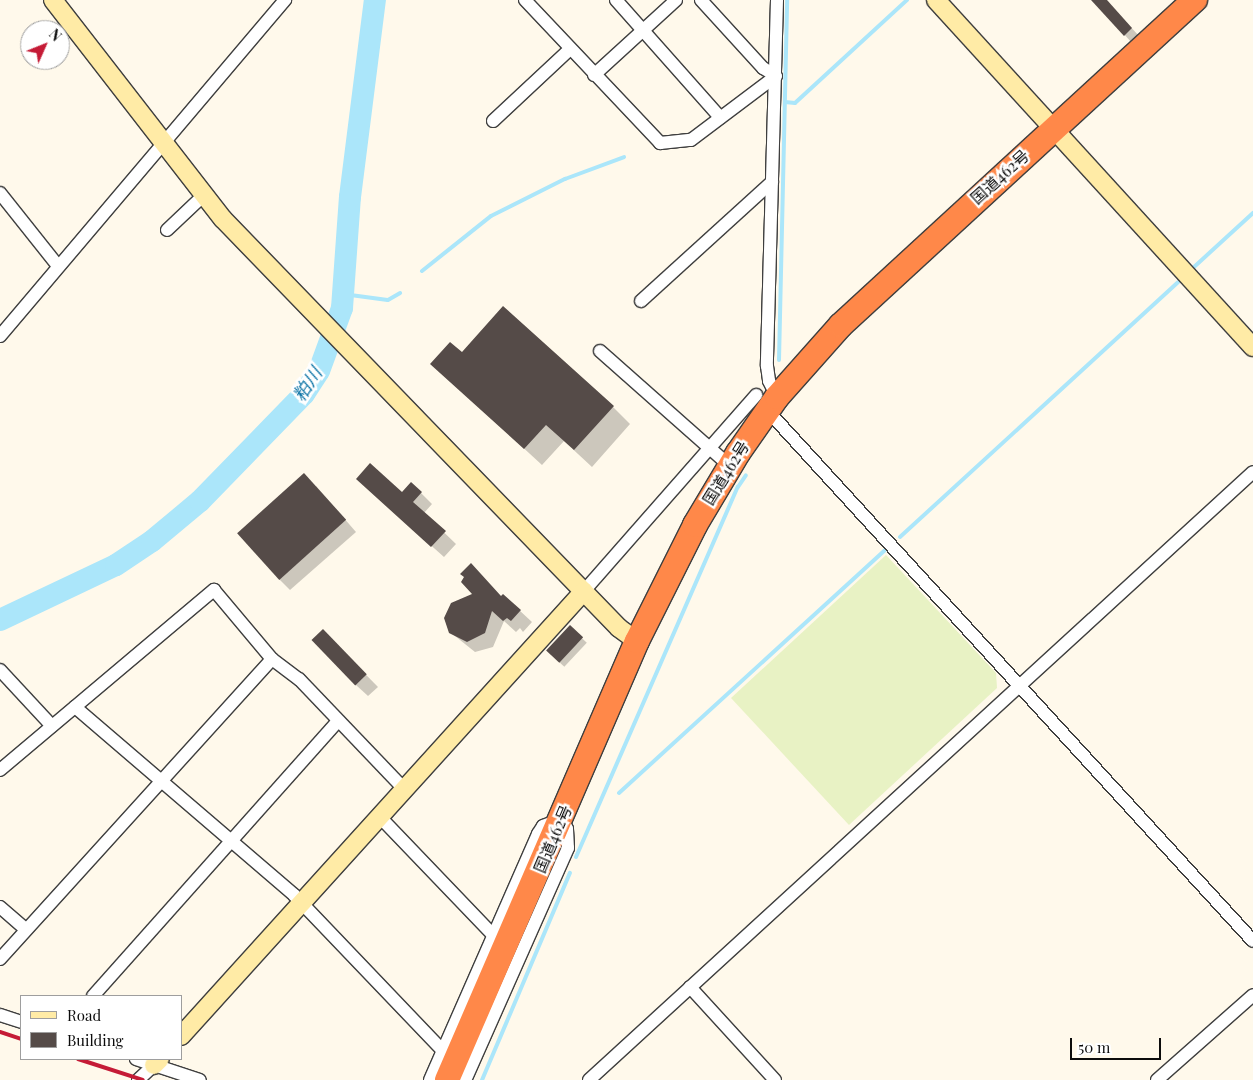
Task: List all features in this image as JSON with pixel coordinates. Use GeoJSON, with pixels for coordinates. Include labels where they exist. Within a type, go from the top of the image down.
{"type":"FeatureCollection","features":[{"type":"Feature","properties":{"kind":"highway","name":"国道462号"},"geometry":{"type":"LineString","coordinates":[[447,1080],[480,1005],[553,823],[638,641],[695,525],[767,401],[867,300],[1195,0]]}},
{"type":"Feature","properties":{"kind":"street"},"geometry":{"type":"LineString","coordinates":[[53,0],[203,196],[283,282],[619,628],[638,641]]}},
{"type":"Feature","properties":{"kind":"street"},"geometry":{"type":"LineString","coordinates":[[0,336],[285,0]]}},
{"type":"Feature","properties":{"kind":"street"},"geometry":{"type":"LineString","coordinates":[[525,0],[660,143],[691,140],[776,76]]}},
{"type":"Feature","properties":{"kind":"street"},"geometry":{"type":"LineString","coordinates":[[616,0],[720,117]]}},
{"type":"Feature","properties":{"kind":"street"},"geometry":{"type":"LineString","coordinates":[[594,75],[676,0]]}},
{"type":"Feature","properties":{"kind":"street"},"geometry":{"type":"LineString","coordinates":[[701,0],[763,68],[776,76]]}},
{"type":"Feature","properties":{"kind":"street"},"geometry":{"type":"LineString","coordinates":[[777,0],[767,401],[1253,941]]}},
{"type":"Feature","properties":{"kind":"street"},"geometry":{"type":"LineString","coordinates":[[936,0],[1253,347]]}},
{"type":"Feature","properties":{"kind":"street"},"geometry":{"type":"LineString","coordinates":[[493,121],[570,49]]}},
{"type":"Feature","properties":{"kind":"street"},"geometry":{"type":"LineString","coordinates":[[642,301],[772,182]]}},
{"type":"Feature","properties":{"kind":"street"},"geometry":{"type":"LineString","coordinates":[[0,193],[58,266]]}},
{"type":"Feature","properties":{"kind":"street"},"geometry":{"type":"LineString","coordinates":[[167,230],[203,196]]}},
{"type":"Feature","properties":{"kind":"street"},"geometry":{"type":"LineString","coordinates":[[600,351],[709,450],[730,465]]}},
{"type":"Feature","properties":{"kind":"street"},"geometry":{"type":"LineString","coordinates":[[182,1035],[302,904],[709,450],[767,401]]}},
{"type":"Feature","properties":{"kind":"street"},"geometry":{"type":"LineString","coordinates":[[589,1080],[1253,472]]}},
{"type":"Feature","properties":{"kind":"street"},"geometry":{"type":"LineString","coordinates":[[2,764],[52,726],[214,590],[272,659],[299,679],[404,788]]}},
{"type":"Feature","properties":{"kind":"street"},"geometry":{"type":"LineString","coordinates":[[0,959],[25,929],[272,659]]}},
{"type":"Feature","properties":{"kind":"street"},"geometry":{"type":"LineString","coordinates":[[0,670],[52,726]]}},
{"type":"Feature","properties":{"kind":"street"},"geometry":{"type":"LineString","coordinates":[[75,707],[302,904],[443,1051]]}},
{"type":"Feature","properties":{"kind":"street"},"geometry":{"type":"LineString","coordinates":[[94,995],[338,721]]}},
{"type":"Feature","properties":{"kind":"street"},"geometry":{"type":"LineString","coordinates":[[379,816],[493,935]]}},
{"type":"Feature","properties":{"kind":"street"},"geometry":{"type":"LineString","coordinates":[[430,1080],[493,935],[553,823],[569,836],[564,855],[465,1080]]}},
{"type":"Feature","properties":{"kind":"street"},"geometry":{"type":"LineString","coordinates":[[0,907],[25,929]]}},
{"type":"Feature","properties":{"kind":"street"},"geometry":{"type":"LineString","coordinates":[[690,987],[775,1080]]}},
{"type":"Feature","properties":{"kind":"street"},"geometry":{"type":"LineString","coordinates":[[1157,1080],[1253,994]]}},
{"type":"Feature","properties":{"kind":"street"},"geometry":{"type":"LineString","coordinates":[[0,1015],[20,1022]]}},
{"type":"Feature","properties":{"kind":"street"},"geometry":{"type":"LineString","coordinates":[[143,1060],[157,1062],[200,1080]]}},
{"type":"Feature","properties":{"kind":"street"},"geometry":{"type":"LineString","coordinates":[[138,1080],[157,1062]]}},
{"type":"Feature","properties":{"kind":"green space"},"geometry":{"type":"Polygon","coordinates":[[[886,555],[996,673],[997,688],[849,825],[731,698],[886,555]]]}},
{"type":"Feature","properties":{"kind":"building"},"geometry":{"type":"Polygon","coordinates":[[[1091,0],[1107,0],[1132,28],[1124,36],[1091,0]]]}},
{"type":"Feature","properties":{"kind":"building"},"geometry":{"type":"Polygon","coordinates":[[[503,306],[614,406],[574,450],[546,425],[524,449],[430,364],[450,342],[462,352],[503,306]]]}},
{"type":"Feature","properties":{"kind":"building"},"geometry":{"type":"Polygon","coordinates":[[[370,463],[402,492],[411,482],[422,492],[413,502],[446,531],[431,547],[356,479],[370,463]]]}},
{"type":"Feature","properties":{"kind":"building"},"geometry":{"type":"Polygon","coordinates":[[[304,473],[346,520],[279,580],[237,533],[304,473]]]}},
{"type":"Feature","properties":{"kind":"building"},"geometry":{"type":"Polygon","coordinates":[[[471,563],[501,596],[503,594],[521,610],[511,621],[507,618],[503,621],[492,611],[485,633],[467,642],[449,633],[444,618],[451,603],[472,594],[461,582],[464,577],[460,574],[471,563]]]}},
{"type":"Feature","properties":{"kind":"building"},"geometry":{"type":"Polygon","coordinates":[[[570,625],[583,637],[559,663],[546,651],[570,625]]]}},
{"type":"Feature","properties":{"kind":"building"},"geometry":{"type":"Polygon","coordinates":[[[323,629],[367,674],[355,685],[311,640],[323,629]]]}},
{"type":"Feature","properties":{"kind":"waterway","name":"粕川"},"geometry":{"type":"LineString","coordinates":[[0,620],[116,565],[152,541],[200,501],[304,394],[319,371],[342,308],[350,197],[375,0]]}},
{"type":"Feature","properties":{"kind":"waterway"},"geometry":{"type":"LineString","coordinates":[[779,360],[787,0]]}},
{"type":"Feature","properties":{"kind":"waterway"},"geometry":{"type":"LineString","coordinates":[[785,102],[795,103],[907,0]]}},
{"type":"Feature","properties":{"kind":"waterway"},"geometry":{"type":"LineString","coordinates":[[422,271],[491,216],[565,179],[624,157]]}},
{"type":"Feature","properties":{"kind":"waterway"},"geometry":{"type":"LineString","coordinates":[[1194,267],[1253,213]]}},
{"type":"Feature","properties":{"kind":"waterway"},"geometry":{"type":"LineString","coordinates":[[900,537],[1178,282]]}},
{"type":"Feature","properties":{"kind":"waterway"},"geometry":{"type":"LineString","coordinates":[[343,294],[388,300],[400,293]]}},
{"type":"Feature","properties":{"kind":"waterway"},"geometry":{"type":"LineString","coordinates":[[576,857],[738,487],[746,475]]}},
{"type":"Feature","properties":{"kind":"waterway"},"geometry":{"type":"LineString","coordinates":[[619,793],[885,550]]}},
{"type":"Feature","properties":{"kind":"waterway"},"geometry":{"type":"LineString","coordinates":[[482,1080],[570,873]]}},
{"type":"Feature","properties":{"kind":"railway"},"geometry":{"type":"LineString","coordinates":[[0,1032],[20,1039]]}},
{"type":"Feature","properties":{"kind":"railway"},"geometry":{"type":"LineString","coordinates":[[81,1060],[143,1080]]}}]}
